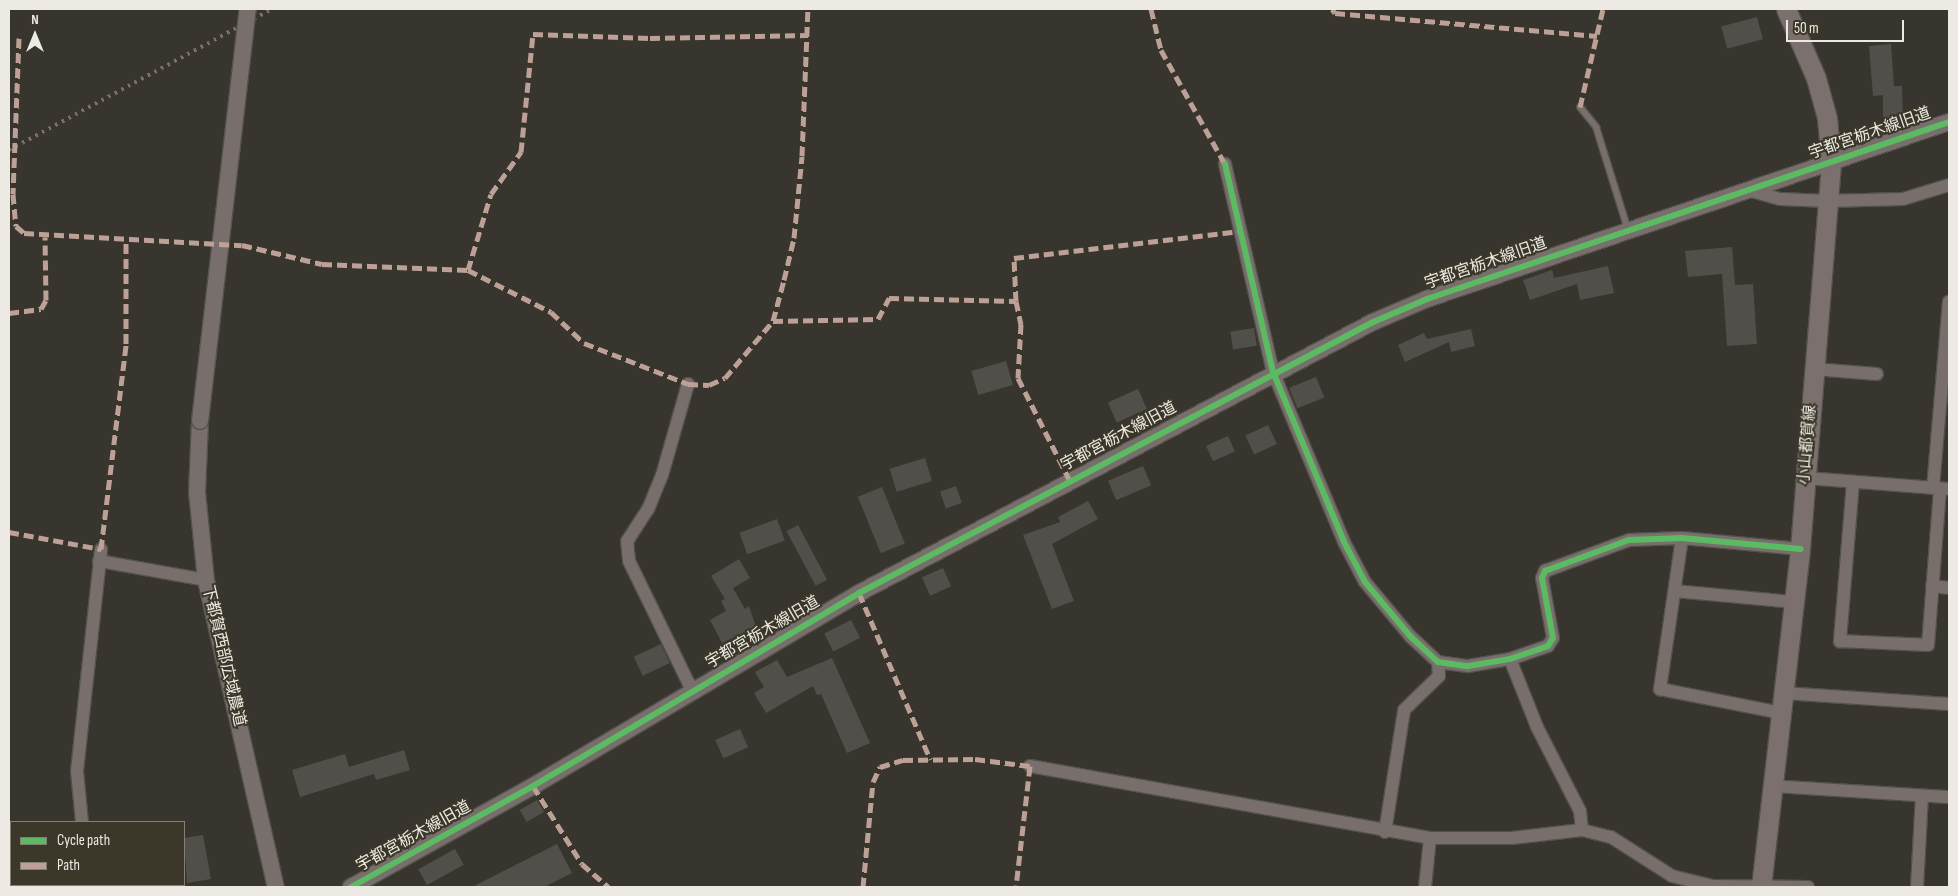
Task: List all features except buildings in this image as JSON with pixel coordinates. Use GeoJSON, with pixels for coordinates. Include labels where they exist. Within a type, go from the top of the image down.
{"type":"FeatureCollection","features":[{"type":"Feature","properties":{"kind":"main road","name":"小山都賀線"},"geometry":{"type":"LineString","coordinates":[[1761,887],[1800,549],[1831,162],[1827,118],[1816,78],[1786,9]]}},
{"type":"Feature","properties":{"kind":"street","name":"下都賀西部広域農道"},"geometry":{"type":"LineString","coordinates":[[248,9],[200,421],[197,492],[206,580],[276,887]]}},
{"type":"Feature","properties":{"kind":"street","name":"宇都宮栃木線旧道"},"geometry":{"type":"LineString","coordinates":[[351,887],[692,690],[996,518],[1273,372],[1427,299],[1949,122]]}},
{"type":"Feature","properties":{"kind":"street"},"geometry":{"type":"LineString","coordinates":[[1225,164],[1273,372],[1365,582],[1410,636],[1438,662],[1468,666],[1510,660],[1548,646],[1553,638],[1542,578],[1545,571],[1629,540],[1682,538],[1800,549]]}},
{"type":"Feature","properties":{"kind":"street"},"geometry":{"type":"LineString","coordinates":[[1748,190],[1780,199],[1828,202],[1903,199],[1949,185]]}},
{"type":"Feature","properties":{"kind":"street"},"geometry":{"type":"LineString","coordinates":[[1853,482],[1840,641],[1928,645],[1941,488],[1949,302]]}},
{"type":"Feature","properties":{"kind":"street"},"geometry":{"type":"LineString","coordinates":[[1814,369],[1877,374]]}},
{"type":"Feature","properties":{"kind":"street"},"geometry":{"type":"LineString","coordinates":[[688,384],[662,475],[648,509],[627,541],[629,561],[692,690]]}},
{"type":"Feature","properties":{"kind":"street"},"geometry":{"type":"LineString","coordinates":[[1806,478],[1941,488]]}},
{"type":"Feature","properties":{"kind":"street"},"geometry":{"type":"LineString","coordinates":[[1682,538],[1660,689],[1781,713]]}},
{"type":"Feature","properties":{"kind":"street"},"geometry":{"type":"LineString","coordinates":[[82,821],[77,771],[100,555],[206,580]]}},
{"type":"Feature","properties":{"kind":"street"},"geometry":{"type":"LineString","coordinates":[[1932,586],[1949,588]]}},
{"type":"Feature","properties":{"kind":"street"},"geometry":{"type":"LineString","coordinates":[[1675,591],[1794,602]]}},
{"type":"Feature","properties":{"kind":"street"},"geometry":{"type":"LineString","coordinates":[[1510,660],[1537,727],[1580,811],[1582,830]]}},
{"type":"Feature","properties":{"kind":"street"},"geometry":{"type":"LineString","coordinates":[[1385,832],[1404,710],[1439,676],[1438,662]]}},
{"type":"Feature","properties":{"kind":"street"},"geometry":{"type":"LineString","coordinates":[[1783,693],[1949,704]]}},
{"type":"Feature","properties":{"kind":"street"},"geometry":{"type":"LineString","coordinates":[[1030,766],[1385,832],[1430,838],[1512,838],[1582,830],[1611,837],[1672,876],[1712,886],[1808,887]]}},
{"type":"Feature","properties":{"kind":"street"},"geometry":{"type":"LineString","coordinates":[[1772,786],[1949,798]]}},
{"type":"Feature","properties":{"kind":"street"},"geometry":{"type":"LineString","coordinates":[[1917,887],[1922,796]]}},
{"type":"Feature","properties":{"kind":"street"},"geometry":{"type":"LineString","coordinates":[[1425,887],[1430,838]]}},
{"type":"Feature","properties":{"kind":"lane"},"geometry":{"type":"LineString","coordinates":[[1580,106],[1596,127],[1629,231]]}},
{"type":"Feature","properties":{"kind":"railway"},"geometry":{"type":"LineString","coordinates":[[9,150],[272,9]]}},
{"type":"Feature","properties":{"kind":"marked path"},"geometry":{"type":"LineString","coordinates":[[19,38],[13,194],[16,226],[24,233],[242,245],[322,264],[468,270],[551,312],[584,343],[688,384],[709,385],[725,378],[773,321],[784,280],[794,238],[802,156],[808,9]]}},
{"type":"Feature","properties":{"kind":"marked path"},"geometry":{"type":"LineString","coordinates":[[1151,9],[1161,50],[1225,164]]}},
{"type":"Feature","properties":{"kind":"marked path"},"geometry":{"type":"LineString","coordinates":[[1332,9],[1335,13],[1597,36]]}},
{"type":"Feature","properties":{"kind":"marked path"},"geometry":{"type":"LineString","coordinates":[[1580,107],[1603,9]]}},
{"type":"Feature","properties":{"kind":"marked path"},"geometry":{"type":"LineString","coordinates":[[468,270],[491,194],[521,152],[533,34],[650,38],[808,35]]}},
{"type":"Feature","properties":{"kind":"marked path"},"geometry":{"type":"LineString","coordinates":[[773,321],[878,319],[889,298],[1016,301],[1014,258],[1240,231]]}},
{"type":"Feature","properties":{"kind":"marked path"},"geometry":{"type":"LineString","coordinates":[[9,313],[41,309],[46,300],[45,237]]}},
{"type":"Feature","properties":{"kind":"marked path"},"geometry":{"type":"LineString","coordinates":[[9,532],[101,549],[126,344],[126,239]]}},
{"type":"Feature","properties":{"kind":"marked path"},"geometry":{"type":"LineString","coordinates":[[1016,301],[1021,324],[1018,378],[1069,479]]}},
{"type":"Feature","properties":{"kind":"marked path"},"geometry":{"type":"LineString","coordinates":[[859,593],[930,759]]}},
{"type":"Feature","properties":{"kind":"marked path"},"geometry":{"type":"LineString","coordinates":[[863,887],[873,782],[880,767],[903,760],[975,759],[1030,766],[1016,887]]}},
{"type":"Feature","properties":{"kind":"marked path"},"geometry":{"type":"LineString","coordinates":[[533,786],[582,864],[608,887]]}},
{"type":"Feature","properties":{"kind":"cycle path"},"geometry":{"type":"LineString","coordinates":[[351,887],[533,786],[859,593],[1373,322],[1427,299],[1949,122]]}},
{"type":"Feature","properties":{"kind":"cycle path"},"geometry":{"type":"LineString","coordinates":[[1225,164],[1273,372],[1344,542],[1365,582],[1410,636],[1438,662],[1468,666],[1510,659],[1548,646],[1553,638],[1542,578],[1545,571],[1629,540],[1682,538],[1800,549]]}}]}
